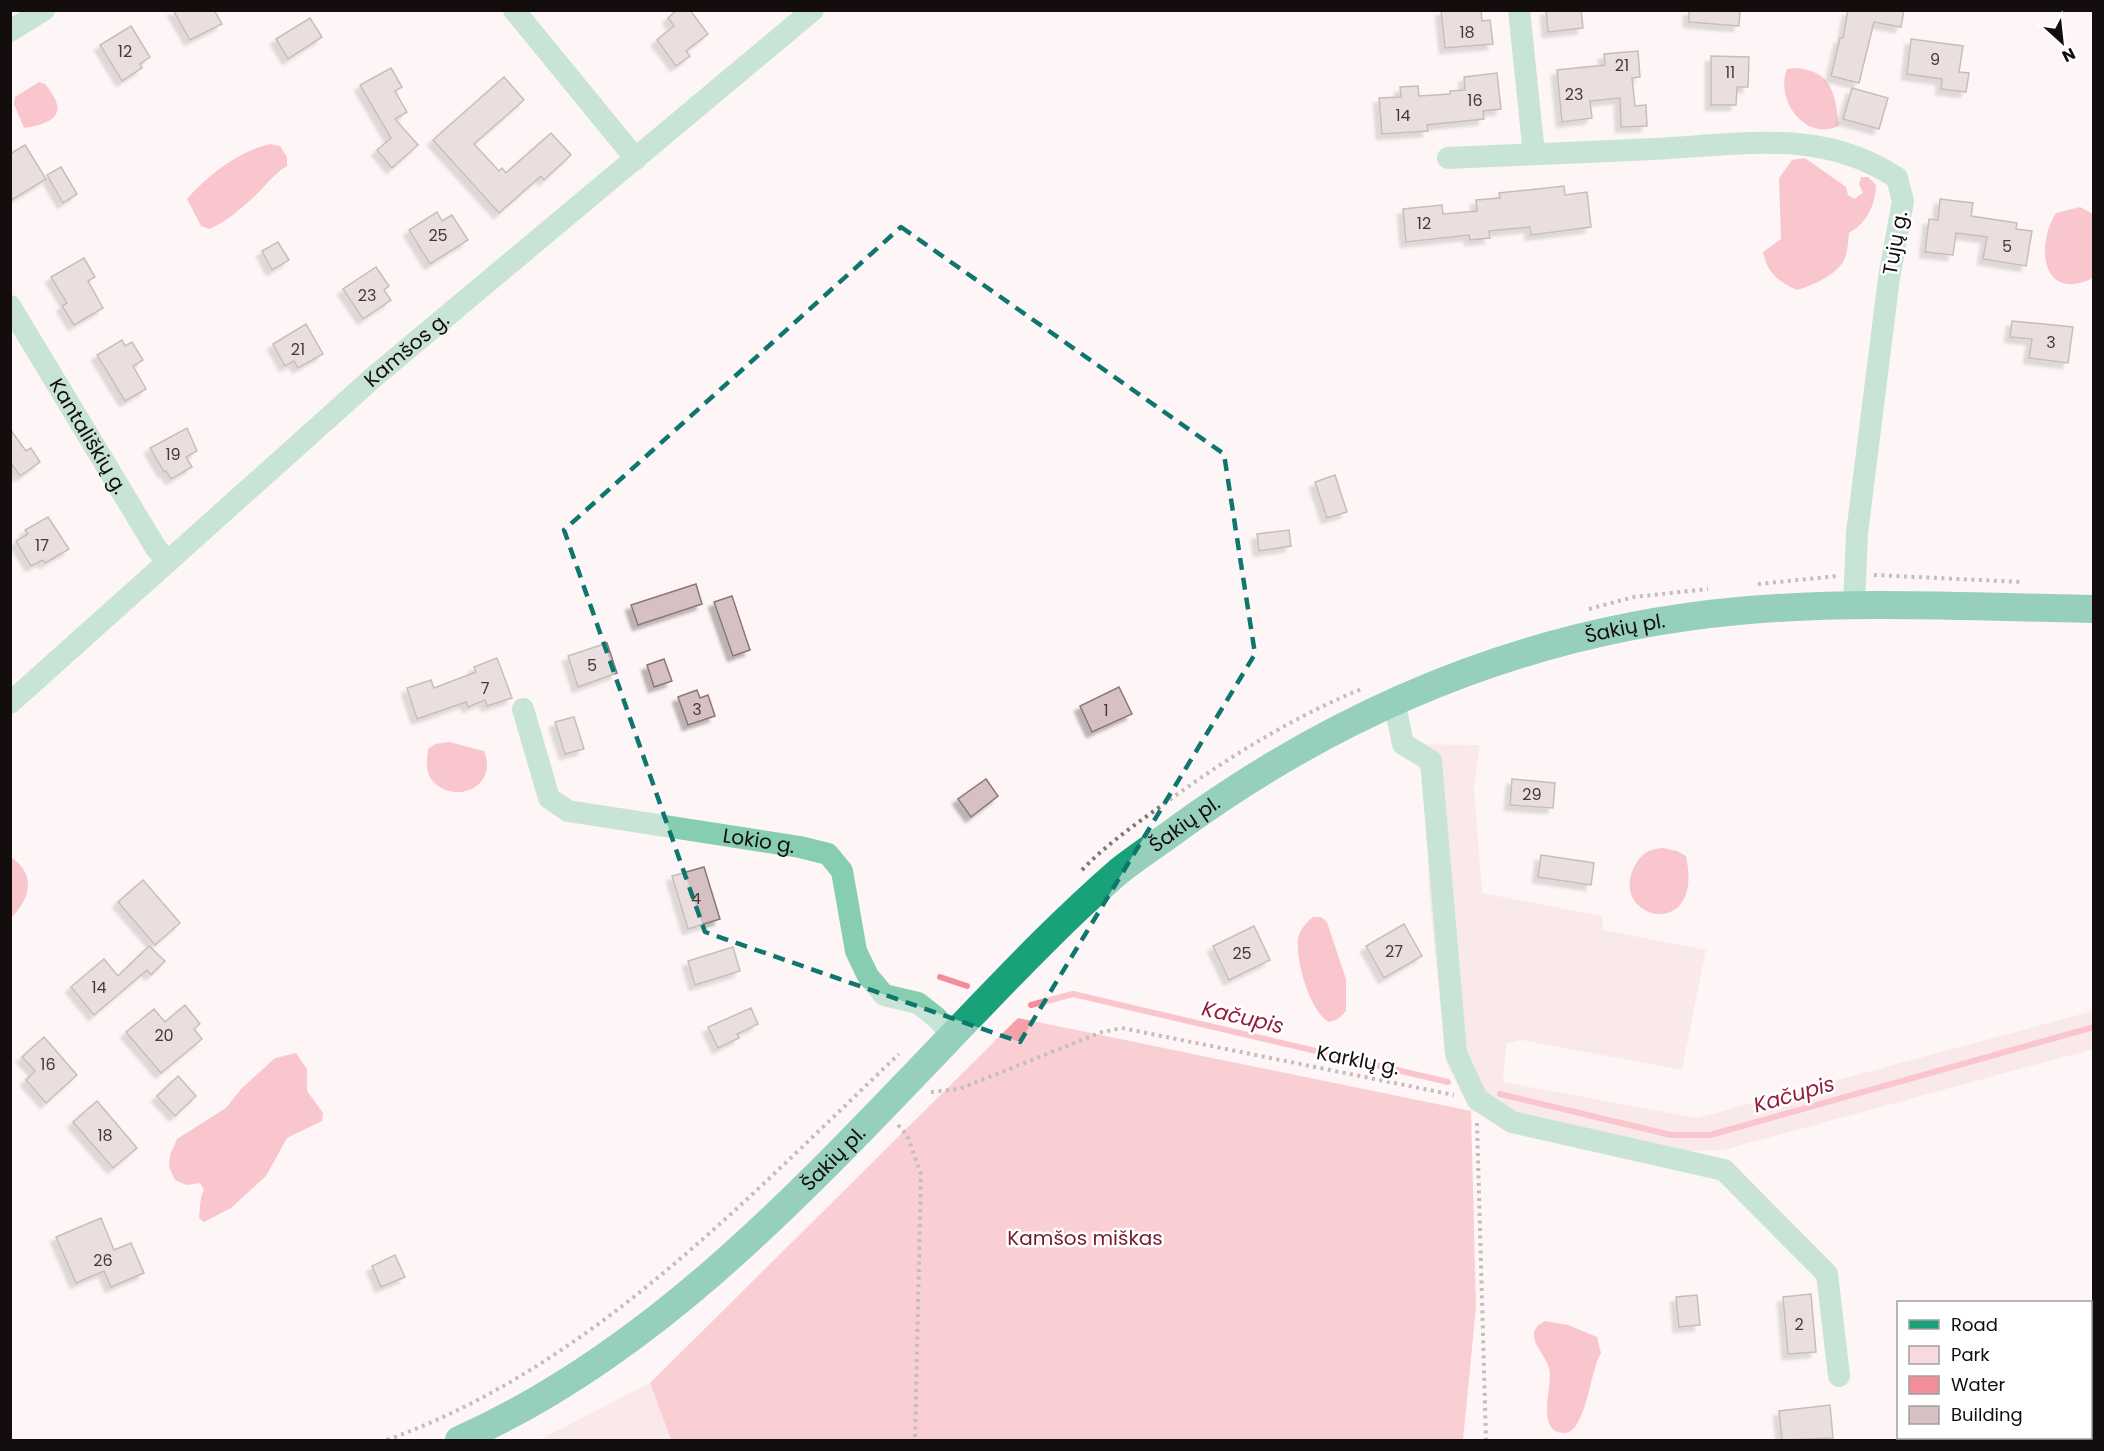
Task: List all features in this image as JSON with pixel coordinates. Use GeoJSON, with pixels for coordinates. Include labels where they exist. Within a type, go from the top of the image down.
{"type":"FeatureCollection","features":[{"type":"Feature","properties":{"kind":"main road","name":"Šakių pl."},"geometry":{"type":"LineString","coordinates":[[459,1440],[537,1399],[654,1321],[766,1225],[883,1109],[1054,932],[1120,870],[1221,797],[1283,758],[1394,700],[1442,680],[1529,652],[1611,630],[1739,611],[1854,606],[2094,609]]}},
{"type":"Feature","properties":{"kind":"street"},"geometry":{"type":"LineString","coordinates":[[10,30],[45,10]]}},
{"type":"Feature","properties":{"kind":"street"},"geometry":{"type":"LineString","coordinates":[[514,10],[636,159]]}},
{"type":"Feature","properties":{"kind":"street","name":"Kamšos g."},"geometry":{"type":"LineString","coordinates":[[10,703],[375,376],[813,10]]}},
{"type":"Feature","properties":{"kind":"street"},"geometry":{"type":"LineString","coordinates":[[1519,10],[1534,154]]}},
{"type":"Feature","properties":{"kind":"street","name":"Tujų g."},"geometry":{"type":"LineString","coordinates":[[1448,158],[1769,141],[1814,145],[1874,163],[1898,178],[1903,201],[1886,302],[1857,533],[1854,606]]}},
{"type":"Feature","properties":{"kind":"street","name":"Kantališkių g."},"geometry":{"type":"LineString","coordinates":[[10,306],[156,548],[168,562]]}},
{"type":"Feature","properties":{"kind":"street"},"geometry":{"type":"LineString","coordinates":[[1394,700],[1403,744],[1431,761],[1456,1053],[1477,1099],[1512,1122],[1724,1170],[1827,1274],[1839,1376]]}},
{"type":"Feature","properties":{"kind":"street","name":"Lokio g."},"geometry":{"type":"LineString","coordinates":[[523,710],[549,798],[568,811],[800,846],[828,854],[842,871],[856,951],[868,976],[884,995],[918,1003],[937,1018],[952,1036]]}},
{"type":"Feature","properties":{"kind":"path"},"geometry":{"type":"LineString","coordinates":[[1750,585],[1855,574],[2034,582]]}},
{"type":"Feature","properties":{"kind":"path"},"geometry":{"type":"LineString","coordinates":[[1588,610],[1634,597],[1715,588]]}},
{"type":"Feature","properties":{"kind":"path"},"geometry":{"type":"LineString","coordinates":[[1078,874],[1103,848],[1206,773],[1324,704],[1367,687]]}},
{"type":"Feature","properties":{"kind":"path","name":"Karklų g."},"geometry":{"type":"LineString","coordinates":[[911,1079],[925,1091],[938,1093],[959,1089],[1102,1032],[1122,1028],[1477,1099]]}},
{"type":"Feature","properties":{"kind":"path"},"geometry":{"type":"LineString","coordinates":[[387,1440],[420,1429],[512,1381],[589,1331],[694,1249],[902,1051]]}},
{"type":"Feature","properties":{"kind":"path"},"geometry":{"type":"LineString","coordinates":[[1477,1099],[1486,1440]]}},
{"type":"Feature","properties":{"kind":"path"},"geometry":{"type":"LineString","coordinates":[[883,1109],[907,1135],[921,1174],[915,1440]]}},
{"type":"Feature","properties":{"kind":"highlighted area"},"geometry":{"type":"Polygon","coordinates":[[[901,227],[1224,454],[1255,654],[1020,1042],[705,932],[564,530],[901,227]]]}},
{"type":"Feature","properties":{"kind":"green space"},"geometry":{"type":"Polygon","coordinates":[[[1403,744],[1480,745],[1474,787],[1482,893],[1602,916],[1603,930],[1706,950],[1682,1070],[1521,1040],[1506,1044],[1503,1082],[1697,1118],[2093,1011],[2093,1049],[1723,1150],[1666,1152],[1471,1111],[1446,1063],[1429,893],[1427,781],[1403,744]]]}},
{"type":"Feature","properties":{"kind":"green space","name":"Kamšos miškas"},"geometry":{"type":"Polygon","coordinates":[[[1018,1018],[1471,1111],[1476,1307],[1463,1440],[671,1440],[650,1383],[1018,1018]]]}},
{"type":"Feature","properties":{"kind":"green space"},"geometry":{"type":"Polygon","coordinates":[[[650,1383],[671,1440],[539,1440],[650,1383]]]}},
{"type":"Feature","properties":{"kind":"water"},"geometry":{"type":"Polygon","coordinates":[[[1787,69],[1809,70],[1825,80],[1834,96],[1839,126],[1826,129],[1814,128],[1795,115],[1785,93],[1784,81],[1787,69]]]}},
{"type":"Feature","properties":{"kind":"water"},"geometry":{"type":"Polygon","coordinates":[[[39,82],[45,84],[52,93],[56,102],[56,114],[45,123],[24,128],[14,104],[15,97],[39,82]]]}},
{"type":"Feature","properties":{"kind":"water"},"geometry":{"type":"Polygon","coordinates":[[[270,144],[280,146],[287,157],[287,166],[228,218],[210,229],[201,226],[187,199],[204,182],[235,158],[270,144]]]}},
{"type":"Feature","properties":{"kind":"water"},"geometry":{"type":"Polygon","coordinates":[[[1805,158],[1846,187],[1848,195],[1854,199],[1863,193],[1859,184],[1861,177],[1868,177],[1876,185],[1869,213],[1861,224],[1849,233],[1847,252],[1842,264],[1831,274],[1797,290],[1774,276],[1763,252],[1781,239],[1779,178],[1792,160],[1805,158]]]}},
{"type":"Feature","properties":{"kind":"water"},"geometry":{"type":"Polygon","coordinates":[[[2080,207],[2093,214],[2093,278],[2076,284],[2063,283],[2053,277],[2047,267],[2045,255],[2049,226],[2056,213],[2080,207]]]}},
{"type":"Feature","properties":{"kind":"water"},"geometry":{"type":"Polygon","coordinates":[[[449,742],[484,751],[487,764],[485,774],[480,783],[472,789],[452,792],[441,788],[428,773],[428,749],[435,744],[449,742]]]}},
{"type":"Feature","properties":{"kind":"water"},"geometry":{"type":"Polygon","coordinates":[[[1663,848],[1686,856],[1688,884],[1682,902],[1671,912],[1657,914],[1644,910],[1634,900],[1630,885],[1634,867],[1639,859],[1649,851],[1663,848]]]}},
{"type":"Feature","properties":{"kind":"water"},"geometry":{"type":"Polygon","coordinates":[[[11,857],[24,871],[28,886],[23,902],[11,918],[11,857]]]}},
{"type":"Feature","properties":{"kind":"water"},"geometry":{"type":"Polygon","coordinates":[[[1313,917],[1321,917],[1327,922],[1346,979],[1346,1011],[1338,1019],[1329,1022],[1322,1017],[1310,998],[1299,961],[1299,934],[1313,917]]]}},
{"type":"Feature","properties":{"kind":"water"},"geometry":{"type":"Polygon","coordinates":[[[296,1053],[307,1069],[307,1091],[323,1113],[322,1121],[287,1138],[266,1176],[231,1208],[204,1222],[199,1218],[204,1190],[200,1183],[186,1185],[175,1180],[169,1167],[170,1155],[177,1139],[226,1108],[241,1089],[275,1058],[296,1053]]]}},
{"type":"Feature","properties":{"kind":"water"},"geometry":{"type":"Polygon","coordinates":[[[1545,1321],[1568,1325],[1597,1337],[1601,1353],[1578,1423],[1571,1431],[1564,1433],[1555,1431],[1547,1416],[1549,1368],[1534,1337],[1534,1331],[1545,1321]]]}},
{"type":"Feature","properties":{"kind":"building"},"geometry":{"type":"Polygon","coordinates":[[[173,10],[214,10],[222,24],[190,40],[173,10]]]}},
{"type":"Feature","properties":{"kind":"building"},"geometry":{"type":"Polygon","coordinates":[[[677,10],[690,10],[708,34],[686,51],[690,56],[676,66],[657,40],[674,26],[668,18],[677,10]]]}},
{"type":"Feature","properties":{"kind":"building"},"geometry":{"type":"Polygon","coordinates":[[[1441,10],[1481,10],[1482,21],[1490,20],[1493,44],[1445,48],[1441,10]]]}},
{"type":"Feature","properties":{"kind":"building"},"geometry":{"type":"Polygon","coordinates":[[[1546,10],[1581,10],[1583,28],[1548,32],[1546,10]]]}},
{"type":"Feature","properties":{"kind":"building"},"geometry":{"type":"Polygon","coordinates":[[[1689,10],[1740,10],[1739,26],[1689,22],[1689,10]]]}},
{"type":"Feature","properties":{"kind":"building"},"geometry":{"type":"Polygon","coordinates":[[[1848,10],[1904,10],[1901,27],[1874,22],[1859,83],[1831,76],[1840,38],[1843,38],[1848,10]]]}},
{"type":"Feature","properties":{"kind":"building"},"geometry":{"type":"Polygon","coordinates":[[[310,18],[322,37],[288,59],[276,39],[310,18]]]}},
{"type":"Feature","properties":{"kind":"building"},"geometry":{"type":"Polygon","coordinates":[[[131,26],[150,57],[140,64],[142,68],[122,81],[100,45],[131,26]]]}},
{"type":"Feature","properties":{"kind":"building"},"geometry":{"type":"Polygon","coordinates":[[[1911,39],[1963,46],[1959,72],[1969,73],[1966,92],[1941,89],[1942,79],[1907,74],[1911,39]]]}},
{"type":"Feature","properties":{"kind":"building"},"geometry":{"type":"Polygon","coordinates":[[[1638,51],[1640,77],[1632,78],[1635,106],[1646,105],[1647,126],[1621,127],[1620,98],[1590,101],[1592,118],[1562,122],[1557,70],[1605,65],[1604,54],[1638,51]]]}},
{"type":"Feature","properties":{"kind":"building"},"geometry":{"type":"Polygon","coordinates":[[[1711,56],[1749,57],[1748,87],[1737,87],[1736,105],[1711,105],[1711,56]]]}},
{"type":"Feature","properties":{"kind":"building"},"geometry":{"type":"Polygon","coordinates":[[[391,68],[402,87],[395,91],[407,112],[395,119],[418,145],[392,168],[377,150],[391,138],[360,85],[391,68]]]}},
{"type":"Feature","properties":{"kind":"building"},"geometry":{"type":"Polygon","coordinates":[[[1497,73],[1501,109],[1483,111],[1484,119],[1427,125],[1428,131],[1382,134],[1379,98],[1401,97],[1400,87],[1418,86],[1419,96],[1450,94],[1450,91],[1465,90],[1464,77],[1497,73]]]}},
{"type":"Feature","properties":{"kind":"building"},"geometry":{"type":"Polygon","coordinates":[[[504,77],[524,100],[474,144],[499,171],[502,168],[506,173],[551,133],[571,155],[544,180],[541,176],[499,213],[433,140],[504,77]]]}},
{"type":"Feature","properties":{"kind":"building"},"geometry":{"type":"Polygon","coordinates":[[[1852,88],[1888,98],[1879,129],[1843,119],[1852,88]]]}},
{"type":"Feature","properties":{"kind":"building"},"geometry":{"type":"Polygon","coordinates":[[[25,145],[46,179],[10,201],[10,154],[25,145]]]}},
{"type":"Feature","properties":{"kind":"building"},"geometry":{"type":"Polygon","coordinates":[[[61,167],[77,194],[63,203],[47,175],[61,167]]]}},
{"type":"Feature","properties":{"kind":"building"},"geometry":{"type":"Polygon","coordinates":[[[1564,186],[1565,195],[1587,192],[1591,227],[1531,235],[1530,227],[1489,231],[1490,238],[1470,240],[1469,235],[1406,242],[1403,209],[1442,205],[1443,214],[1477,211],[1476,200],[1500,198],[1499,193],[1564,186]]]}},
{"type":"Feature","properties":{"kind":"building"},"geometry":{"type":"Polygon","coordinates":[[[1940,199],[1973,203],[1971,216],[2017,223],[2016,229],[2032,231],[2026,266],[1983,259],[1987,237],[1956,233],[1953,255],[1925,252],[1929,219],[1938,220],[1940,199]]]}},
{"type":"Feature","properties":{"kind":"building"},"geometry":{"type":"Polygon","coordinates":[[[437,212],[442,221],[452,215],[468,240],[430,264],[409,230],[437,212]]]}},
{"type":"Feature","properties":{"kind":"building"},"geometry":{"type":"Polygon","coordinates":[[[278,242],[289,260],[272,270],[262,251],[278,242]]]}},
{"type":"Feature","properties":{"kind":"building"},"geometry":{"type":"Polygon","coordinates":[[[84,258],[95,277],[88,281],[103,308],[74,325],[62,306],[67,303],[51,277],[84,258]]]}},
{"type":"Feature","properties":{"kind":"building"},"geometry":{"type":"Polygon","coordinates":[[[376,267],[389,286],[384,290],[391,300],[363,319],[343,289],[376,267]]]}},
{"type":"Feature","properties":{"kind":"building"},"geometry":{"type":"Polygon","coordinates":[[[2012,321],[2073,327],[2068,363],[2029,358],[2032,339],[2010,337],[2012,321]]]}},
{"type":"Feature","properties":{"kind":"building"},"geometry":{"type":"Polygon","coordinates":[[[306,324],[323,354],[298,368],[294,361],[285,366],[273,344],[306,324]]]}},
{"type":"Feature","properties":{"kind":"building"},"geometry":{"type":"Polygon","coordinates":[[[122,340],[125,346],[132,342],[143,360],[133,366],[146,389],[125,401],[97,355],[122,340]]]}},
{"type":"Feature","properties":{"kind":"building"},"geometry":{"type":"Polygon","coordinates":[[[187,428],[197,451],[186,457],[192,467],[171,479],[166,471],[164,472],[150,448],[187,428]]]}},
{"type":"Feature","properties":{"kind":"building"},"geometry":{"type":"Polygon","coordinates":[[[10,429],[26,451],[31,448],[40,462],[20,476],[10,462],[10,429]]]}},
{"type":"Feature","properties":{"kind":"building"},"geometry":{"type":"Polygon","coordinates":[[[1335,475],[1347,512],[1327,518],[1315,482],[1335,475]]]}},
{"type":"Feature","properties":{"kind":"building"},"geometry":{"type":"Polygon","coordinates":[[[48,517],[69,549],[45,563],[43,560],[31,566],[16,541],[28,534],[25,530],[48,517]]]}},
{"type":"Feature","properties":{"kind":"building"},"geometry":{"type":"Polygon","coordinates":[[[1289,530],[1291,546],[1259,551],[1257,534],[1289,530]]]}},
{"type":"Feature","properties":{"kind":"building"},"geometry":{"type":"Polygon","coordinates":[[[696,584],[702,604],[638,625],[631,605],[696,584]]]}},
{"type":"Feature","properties":{"kind":"building"},"geometry":{"type":"Polygon","coordinates":[[[732,596],[750,650],[733,656],[714,602],[732,596]]]}},
{"type":"Feature","properties":{"kind":"building"},"geometry":{"type":"Polygon","coordinates":[[[607,643],[617,673],[578,687],[568,656],[607,643]]]}},
{"type":"Feature","properties":{"kind":"building"},"geometry":{"type":"Polygon","coordinates":[[[497,658],[512,698],[487,706],[485,700],[468,707],[466,702],[417,719],[407,688],[431,680],[434,688],[476,672],[474,667],[497,658]]]}},
{"type":"Feature","properties":{"kind":"building"},"geometry":{"type":"Polygon","coordinates":[[[664,659],[672,681],[654,687],[647,665],[664,659]]]}},
{"type":"Feature","properties":{"kind":"building"},"geometry":{"type":"Polygon","coordinates":[[[1119,687],[1132,714],[1092,732],[1080,706],[1119,687]]]}},
{"type":"Feature","properties":{"kind":"building"},"geometry":{"type":"Polygon","coordinates":[[[697,690],[700,698],[708,695],[715,716],[688,725],[678,697],[697,690]]]}},
{"type":"Feature","properties":{"kind":"building"},"geometry":{"type":"Polygon","coordinates":[[[574,717],[584,749],[565,754],[555,722],[574,717]]]}},
{"type":"Feature","properties":{"kind":"building"},"geometry":{"type":"Polygon","coordinates":[[[986,779],[998,796],[971,817],[958,799],[986,779]]]}},
{"type":"Feature","properties":{"kind":"building"},"geometry":{"type":"Polygon","coordinates":[[[1512,779],[1555,783],[1553,808],[1510,805],[1512,779]]]}},
{"type":"Feature","properties":{"kind":"building"},"geometry":{"type":"Polygon","coordinates":[[[1541,855],[1594,863],[1591,885],[1538,877],[1541,855]]]}},
{"type":"Feature","properties":{"kind":"building"},"geometry":{"type":"Polygon","coordinates":[[[704,867],[720,919],[688,929],[672,876],[704,867]]]}},
{"type":"Feature","properties":{"kind":"building"},"geometry":{"type":"Polygon","coordinates":[[[143,880],[180,923],[155,945],[118,902],[143,880]]]}},
{"type":"Feature","properties":{"kind":"building"},"geometry":{"type":"Polygon","coordinates":[[[1404,924],[1422,956],[1384,978],[1366,946],[1404,924]]]}},
{"type":"Feature","properties":{"kind":"building"},"geometry":{"type":"Polygon","coordinates":[[[1254,926],[1270,960],[1229,980],[1213,946],[1254,926]]]}},
{"type":"Feature","properties":{"kind":"building"},"geometry":{"type":"Polygon","coordinates":[[[149,946],[165,961],[151,975],[147,970],[94,1015],[71,987],[104,959],[118,976],[149,946]]]}},
{"type":"Feature","properties":{"kind":"building"},"geometry":{"type":"Polygon","coordinates":[[[733,947],[740,971],[695,985],[688,961],[733,947]]]}},
{"type":"Feature","properties":{"kind":"building"},"geometry":{"type":"Polygon","coordinates":[[[185,1005],[200,1024],[194,1029],[202,1039],[161,1073],[126,1032],[154,1009],[165,1022],[185,1005]]]}},
{"type":"Feature","properties":{"kind":"building"},"geometry":{"type":"Polygon","coordinates":[[[751,1008],[758,1024],[737,1034],[739,1038],[718,1048],[708,1027],[751,1008]]]}},
{"type":"Feature","properties":{"kind":"building"},"geometry":{"type":"Polygon","coordinates":[[[44,1037],[77,1075],[46,1103],[26,1080],[35,1071],[22,1057],[44,1037]]]}},
{"type":"Feature","properties":{"kind":"building"},"geometry":{"type":"Polygon","coordinates":[[[178,1076],[196,1096],[175,1116],[157,1096],[178,1076]]]}},
{"type":"Feature","properties":{"kind":"building"},"geometry":{"type":"Polygon","coordinates":[[[97,1101],[137,1148],[113,1168],[73,1122],[97,1101]]]}},
{"type":"Feature","properties":{"kind":"building"},"geometry":{"type":"Polygon","coordinates":[[[101,1218],[114,1250],[131,1243],[144,1273],[111,1287],[104,1271],[76,1283],[56,1237],[101,1218]]]}},
{"type":"Feature","properties":{"kind":"building"},"geometry":{"type":"Polygon","coordinates":[[[395,1255],[405,1277],[381,1287],[372,1266],[395,1255]]]}},
{"type":"Feature","properties":{"kind":"building"},"geometry":{"type":"Polygon","coordinates":[[[1811,1294],[1816,1352],[1788,1354],[1783,1297],[1811,1294]]]}},
{"type":"Feature","properties":{"kind":"building"},"geometry":{"type":"Polygon","coordinates":[[[1697,1295],[1700,1325],[1679,1327],[1676,1297],[1697,1295]]]}},
{"type":"Feature","properties":{"kind":"building"},"geometry":{"type":"Polygon","coordinates":[[[1830,1405],[1833,1438],[1782,1440],[1779,1411],[1830,1405]]]}},
{"type":"Feature","properties":{"kind":"waterway","name":"Kačupis"},"geometry":{"type":"LineString","coordinates":[[940,977],[967,986]]}},
{"type":"Feature","properties":{"kind":"waterway","name":"Kačupis"},"geometry":{"type":"LineString","coordinates":[[1031,1005],[1073,994],[1448,1082]]}},
{"type":"Feature","properties":{"kind":"waterway","name":"Kačupis"},"geometry":{"type":"LineString","coordinates":[[1500,1094],[1671,1135],[1710,1135],[2094,1027]]}}]}
